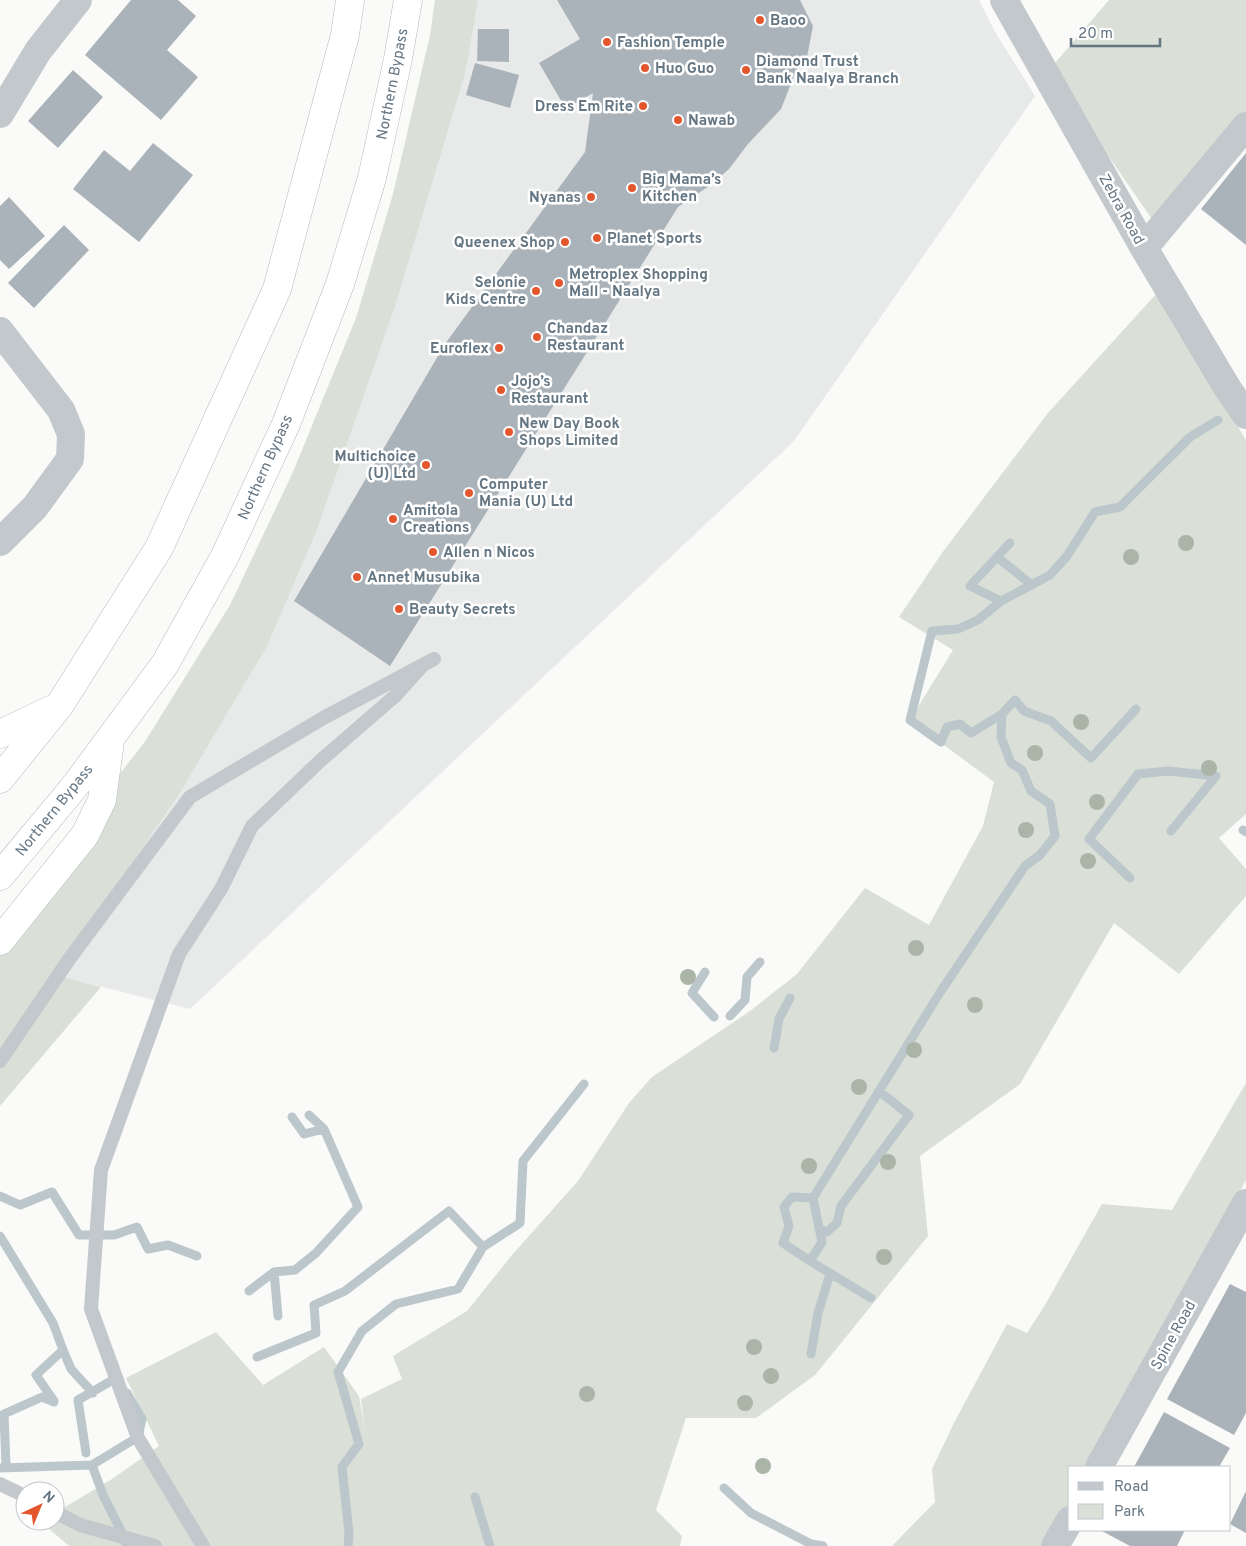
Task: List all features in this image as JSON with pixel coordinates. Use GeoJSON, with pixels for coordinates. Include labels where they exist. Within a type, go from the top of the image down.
{"type":"FeatureCollection","features":[{"type":"Feature","properties":{"kind":"highway"},"geometry":{"type":"LineString","coordinates":[[0,779],[60,706],[159,548],[277,289],[345,35],[350,0]]}},
{"type":"Feature","properties":{"kind":"highway","name":"Northern Bypass"},"geometry":{"type":"LineString","coordinates":[[0,876],[75,786],[165,664],[225,556],[286,424],[340,284],[372,178],[398,59],[408,0]]}},
{"type":"Feature","properties":{"kind":"highway"},"geometry":{"type":"LineString","coordinates":[[0,734],[60,706]]}},
{"type":"Feature","properties":{"kind":"highway"},"geometry":{"type":"LineString","coordinates":[[0,941],[85,835],[102,800],[111,737]]}},
{"type":"Feature","properties":{"kind":"street"},"geometry":{"type":"LineString","coordinates":[[0,114],[38,51],[78,0]]}},
{"type":"Feature","properties":{"kind":"street","name":"Zebra Road"},"geometry":{"type":"LineString","coordinates":[[1004,0],[1144,248],[1228,390],[1246,415]]}},
{"type":"Feature","properties":{"kind":"street"},"geometry":{"type":"LineString","coordinates":[[1144,248],[1246,126]]}},
{"type":"Feature","properties":{"kind":"street"},"geometry":{"type":"LineString","coordinates":[[0,331],[61,410],[72,434],[70,459],[35,507],[0,542]]}},
{"type":"Feature","properties":{"kind":"street","name":"Spine Road"},"geometry":{"type":"LineString","coordinates":[[1100,1466],[1246,1203]]}},
{"type":"Feature","properties":{"kind":"street"},"geometry":{"type":"LineString","coordinates":[[1055,1546],[1068,1523]]}},
{"type":"Feature","properties":{"kind":"lane"},"geometry":{"type":"LineString","coordinates":[[0,1061],[70,958],[190,797],[325,717],[428,663],[395,696],[320,761],[252,826],[221,889],[179,954],[101,1170],[91,1309],[138,1438],[203,1546]]}},
{"type":"Feature","properties":{"kind":"lane"},"geometry":{"type":"LineString","coordinates":[[0,1484],[15,1491]]}},
{"type":"Feature","properties":{"kind":"lane"},"geometry":{"type":"LineString","coordinates":[[65,1517],[80,1525],[155,1546]]}},
{"type":"Feature","properties":{"kind":"shaded area"},"geometry":{"type":"Polygon","coordinates":[[[478,0],[979,0],[994,30],[1035,96],[794,441],[190,1009],[55,975],[180,793],[266,648],[466,70],[478,0]]]}},
{"type":"Feature","properties":{"kind":"green space"},"geometry":{"type":"Polygon","coordinates":[[[435,0],[478,0],[466,70],[395,306],[316,532],[266,648],[180,793],[56,975],[101,987],[0,1106],[0,926],[144,743],[230,605],[293,472],[356,318],[393,194],[430,35],[435,0]]]}},
{"type":"Feature","properties":{"kind":"green space"},"geometry":{"type":"Polygon","coordinates":[[[1109,0],[1246,0],[1246,118],[1156,225],[1049,70],[1109,0]]]}},
{"type":"Feature","properties":{"kind":"green space"},"geometry":{"type":"Polygon","coordinates":[[[1157,293],[1246,440],[1246,814],[1219,838],[1246,869],[1246,896],[1179,974],[1114,923],[1020,1084],[920,1156],[928,1236],[815,1375],[756,1418],[686,1418],[656,1510],[682,1536],[680,1546],[69,1546],[52,1531],[65,1531],[65,1507],[112,1479],[159,1446],[126,1378],[216,1332],[263,1385],[324,1347],[359,1396],[365,1432],[361,1399],[402,1379],[393,1356],[467,1311],[512,1255],[578,1181],[629,1103],[652,1077],[750,1011],[797,974],[865,888],[929,925],[983,826],[994,782],[910,720],[953,650],[899,617],[942,553],[1048,413],[1157,293]]]}},
{"type":"Feature","properties":{"kind":"green space"},"geometry":{"type":"Polygon","coordinates":[[[1246,1083],[1246,1180],[1091,1466],[1068,1466],[1068,1511],[1050,1546],[892,1546],[935,1502],[932,1469],[954,1423],[1007,1324],[1027,1333],[1102,1204],[1172,1210],[1246,1083]]]}},
{"type":"Feature","properties":{"kind":"building"},"geometry":{"type":"Polygon","coordinates":[[[131,0],[178,0],[196,16],[167,50],[198,77],[161,120],[85,55],[131,0]]]}},
{"type":"Feature","properties":{"kind":"building","name":"Metroplex Shopping Mall - Naalya"},"geometry":{"type":"Polygon","coordinates":[[[557,0],[800,0],[813,26],[807,57],[800,61],[781,109],[748,144],[729,169],[712,184],[678,207],[390,666],[294,601],[445,344],[585,152],[593,93],[566,109],[539,63],[580,39],[557,0]]]}},
{"type":"Feature","properties":{"kind":"building"},"geometry":{"type":"Polygon","coordinates":[[[478,29],[509,29],[509,62],[477,61],[478,29]]]}},
{"type":"Feature","properties":{"kind":"building"},"geometry":{"type":"Polygon","coordinates":[[[475,63],[519,75],[510,108],[466,95],[475,63]]]}},
{"type":"Feature","properties":{"kind":"building"},"geometry":{"type":"Polygon","coordinates":[[[73,70],[103,97],[58,148],[28,121],[73,70]]]}},
{"type":"Feature","properties":{"kind":"building"},"geometry":{"type":"Polygon","coordinates":[[[153,143],[193,175],[139,242],[73,189],[104,150],[130,171],[153,143]]]}},
{"type":"Feature","properties":{"kind":"building"},"geometry":{"type":"Polygon","coordinates":[[[1246,153],[1246,245],[1201,209],[1246,153]]]}},
{"type":"Feature","properties":{"kind":"building"},"geometry":{"type":"Polygon","coordinates":[[[9,197],[45,236],[9,269],[0,260],[0,206],[9,197]]]}},
{"type":"Feature","properties":{"kind":"building"},"geometry":{"type":"Polygon","coordinates":[[[64,225],[89,250],[34,308],[8,283],[64,225]]]}},
{"type":"Feature","properties":{"kind":"building"},"geometry":{"type":"Polygon","coordinates":[[[1230,1284],[1246,1292],[1246,1413],[1234,1435],[1167,1399],[1230,1284]]]}},
{"type":"Feature","properties":{"kind":"building"},"geometry":{"type":"Polygon","coordinates":[[[1164,1412],[1230,1448],[1220,1466],[1135,1466],[1164,1412]]]}},
{"type":"Feature","properties":{"kind":"building"},"geometry":{"type":"Polygon","coordinates":[[[1246,1491],[1246,1533],[1231,1525],[1246,1491]]]}},
{"type":"Feature","properties":{"kind":"building"},"geometry":{"type":"Polygon","coordinates":[[[1102,1531],[1184,1531],[1177,1546],[1130,1546],[1102,1531]]]}},
{"type":"Feature","properties":{"kind":"waterway"},"geometry":{"type":"LineString","coordinates":[[813,1198],[822,1242],[810,1261],[783,1243],[789,1226],[784,1207],[792,1197],[813,1198],[939,994],[1025,866],[1040,855],[1055,836],[1050,804],[1031,791],[1022,770],[1011,763],[1001,737],[1002,714],[971,733],[960,724],[947,727],[941,742],[910,720],[932,631],[958,629],[978,620],[1001,601],[1050,575],[1067,556],[1095,512],[1120,507],[1190,437],[1218,420]]}},
{"type":"Feature","properties":{"kind":"waterway"},"geometry":{"type":"LineString","coordinates":[[1001,601],[970,586],[1010,543]]}},
{"type":"Feature","properties":{"kind":"waterway"},"geometry":{"type":"LineString","coordinates":[[997,557],[1032,585]]}},
{"type":"Feature","properties":{"kind":"waterway"},"geometry":{"type":"LineString","coordinates":[[1002,714],[1015,700],[1024,711],[1051,721],[1091,758],[1136,709]]}},
{"type":"Feature","properties":{"kind":"waterway"},"geometry":{"type":"LineString","coordinates":[[1130,878],[1089,839],[1138,774],[1168,771],[1216,776],[1171,831]]}},
{"type":"Feature","properties":{"kind":"waterway"},"geometry":{"type":"LineString","coordinates":[[730,1016],[745,1000],[747,977],[760,962]]}},
{"type":"Feature","properties":{"kind":"waterway"},"geometry":{"type":"LineString","coordinates":[[705,972],[692,993],[714,1017]]}},
{"type":"Feature","properties":{"kind":"waterway"},"geometry":{"type":"LineString","coordinates":[[774,1048],[779,1019],[790,998]]}},
{"type":"Feature","properties":{"kind":"waterway"},"geometry":{"type":"LineString","coordinates":[[348,1546],[349,1533],[342,1467],[359,1444],[338,1372],[362,1331],[396,1304],[458,1289],[483,1247],[520,1223],[523,1161],[584,1084]]}},
{"type":"Feature","properties":{"kind":"waterway"},"geometry":{"type":"LineString","coordinates":[[819,1229],[827,1232],[837,1223],[841,1206],[909,1115],[879,1091]]}},
{"type":"Feature","properties":{"kind":"waterway"},"geometry":{"type":"LineString","coordinates":[[249,1291],[274,1272],[295,1270],[316,1253],[358,1207],[324,1129],[309,1115]]}},
{"type":"Feature","properties":{"kind":"waterway"},"geometry":{"type":"LineString","coordinates":[[292,1117],[304,1134],[324,1129]]}},
{"type":"Feature","properties":{"kind":"waterway"},"geometry":{"type":"LineString","coordinates":[[0,1196],[20,1205],[52,1192],[79,1235],[114,1235],[137,1227],[148,1249],[168,1245],[197,1256]]}},
{"type":"Feature","properties":{"kind":"waterway"},"geometry":{"type":"LineString","coordinates":[[257,1357],[316,1333],[314,1305],[345,1291],[449,1211],[483,1247]]}},
{"type":"Feature","properties":{"kind":"waterway"},"geometry":{"type":"LineString","coordinates":[[0,1236],[53,1323],[63,1350],[36,1375],[54,1401]]}},
{"type":"Feature","properties":{"kind":"waterway"},"geometry":{"type":"LineString","coordinates":[[810,1261],[871,1298]]}},
{"type":"Feature","properties":{"kind":"waterway"},"geometry":{"type":"LineString","coordinates":[[274,1272],[278,1316]]}},
{"type":"Feature","properties":{"kind":"waterway"},"geometry":{"type":"LineString","coordinates":[[811,1354],[818,1313],[830,1274]]}},
{"type":"Feature","properties":{"kind":"waterway"},"geometry":{"type":"LineString","coordinates":[[63,1350],[71,1369],[93,1393]]}},
{"type":"Feature","properties":{"kind":"waterway"},"geometry":{"type":"LineString","coordinates":[[86,1453],[78,1400],[118,1377]]}},
{"type":"Feature","properties":{"kind":"waterway"},"geometry":{"type":"LineString","coordinates":[[0,1468],[92,1465],[138,1437],[142,1419],[127,1393]]}},
{"type":"Feature","properties":{"kind":"waterway"},"geometry":{"type":"LineString","coordinates":[[6,1466],[4,1414],[42,1397],[54,1402]]}},
{"type":"Feature","properties":{"kind":"waterway"},"geometry":{"type":"LineString","coordinates":[[92,1465],[103,1495],[127,1546]]}},
{"type":"Feature","properties":{"kind":"waterway"},"geometry":{"type":"LineString","coordinates":[[724,1488],[751,1513],[811,1544],[823,1546]]}},
{"type":"Feature","properties":{"kind":"waterway"},"geometry":{"type":"LineString","coordinates":[[475,1497],[490,1546]]}},
{"type":"Feature","properties":{"kind":"place","name":"Baoo"},"geometry":{"type":"Point","coordinates":[760,20]}},
{"type":"Feature","properties":{"kind":"place","name":"Fashion Temple"},"geometry":{"type":"Point","coordinates":[607,42]}},
{"type":"Feature","properties":{"kind":"place","name":"Huo Guo"},"geometry":{"type":"Point","coordinates":[645,68]}},
{"type":"Feature","properties":{"kind":"place","name":"Diamond Trust Bank Naalya Branch"},"geometry":{"type":"Point","coordinates":[746,70]}},
{"type":"Feature","properties":{"kind":"place","name":"Dress Em Rite"},"geometry":{"type":"Point","coordinates":[643,106]}},
{"type":"Feature","properties":{"kind":"place","name":"Nawab"},"geometry":{"type":"Point","coordinates":[678,120]}},
{"type":"Feature","properties":{"kind":"place","name":"Big Mama’s Kitchen"},"geometry":{"type":"Point","coordinates":[632,188]}},
{"type":"Feature","properties":{"kind":"place","name":"Nyanas"},"geometry":{"type":"Point","coordinates":[591,197]}},
{"type":"Feature","properties":{"kind":"place","name":"Planet Sports"},"geometry":{"type":"Point","coordinates":[597,238]}},
{"type":"Feature","properties":{"kind":"place","name":"Queenex Shop"},"geometry":{"type":"Point","coordinates":[565,242]}},
{"type":"Feature","properties":{"kind":"place","name":"Metroplex Shopping Mall - Naalya"},"geometry":{"type":"Point","coordinates":[559,283]}},
{"type":"Feature","properties":{"kind":"place","name":"Selonie Kids Centre"},"geometry":{"type":"Point","coordinates":[536,291]}},
{"type":"Feature","properties":{"kind":"place","name":"Chandaz Restaurant"},"geometry":{"type":"Point","coordinates":[537,337]}},
{"type":"Feature","properties":{"kind":"place","name":"Euroflex"},"geometry":{"type":"Point","coordinates":[499,348]}},
{"type":"Feature","properties":{"kind":"place","name":"Jojo’s Restaurant"},"geometry":{"type":"Point","coordinates":[501,390]}},
{"type":"Feature","properties":{"kind":"place","name":"New Day Book Shops Limited"},"geometry":{"type":"Point","coordinates":[509,432]}},
{"type":"Feature","properties":{"kind":"place","name":"Multichoice (U) Ltd"},"geometry":{"type":"Point","coordinates":[426,465]}},
{"type":"Feature","properties":{"kind":"place","name":"Computer Mania (U) Ltd"},"geometry":{"type":"Point","coordinates":[469,493]}},
{"type":"Feature","properties":{"kind":"place","name":"Amitola Creations"},"geometry":{"type":"Point","coordinates":[393,519]}},
{"type":"Feature","properties":{"kind":"place","name":"Allen n Nicos"},"geometry":{"type":"Point","coordinates":[433,552]}},
{"type":"Feature","properties":{"kind":"place","name":"Annet Musubika"},"geometry":{"type":"Point","coordinates":[357,577]}},
{"type":"Feature","properties":{"kind":"place","name":"Beauty Secrets"},"geometry":{"type":"Point","coordinates":[399,609]}}]}
